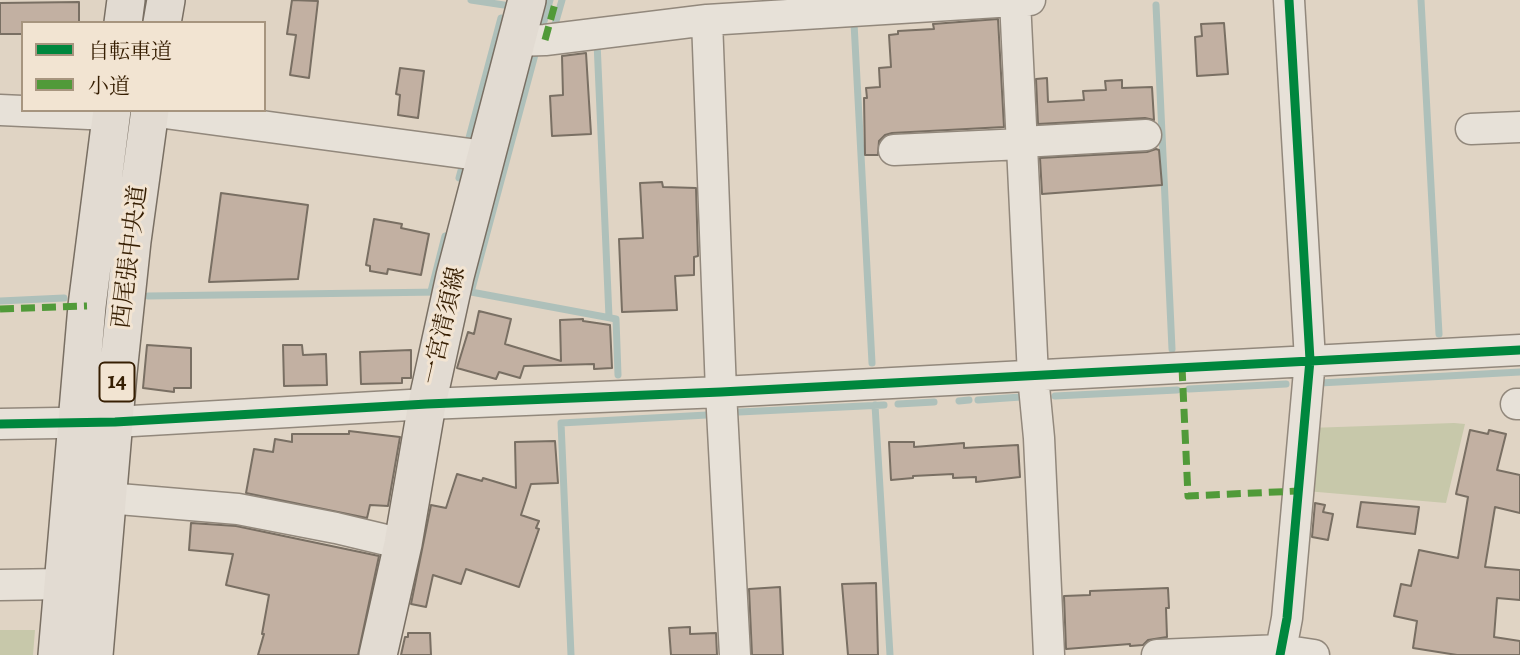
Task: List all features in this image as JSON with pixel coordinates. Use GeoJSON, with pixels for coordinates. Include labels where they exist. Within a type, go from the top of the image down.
{"type":"FeatureCollection","features":[{"type":"Feature","properties":{"kind":"main road"},"geometry":{"type":"LineString","coordinates":[[123,21],[126,0]]}},
{"type":"Feature","properties":{"kind":"main road"},"geometry":{"type":"LineString","coordinates":[[162,21],[166,0]]}},
{"type":"Feature","properties":{"kind":"main road","name":"一宮清須線"},"geometry":{"type":"LineString","coordinates":[[378,655],[403,544],[427,404],[485,156],[530,41],[527,0]]}},
{"type":"Feature","properties":{"kind":"main road","name":"西尾張中央道"},"geometry":{"type":"LineString","coordinates":[[94,655],[130,254],[150,112]]}},
{"type":"Feature","properties":{"kind":"main road","name":"西尾張中央道"},"geometry":{"type":"LineString","coordinates":[[57,655],[87,306],[112,113]]}},
{"type":"Feature","properties":{"kind":"street"},"geometry":{"type":"LineString","coordinates":[[1015,0],[1032,376],[1040,438],[1049,655]]}},
{"type":"Feature","properties":{"kind":"street"},"geometry":{"type":"LineString","coordinates":[[530,41],[707,20],[1030,0]]}},
{"type":"Feature","properties":{"kind":"street"},"geometry":{"type":"LineString","coordinates":[[1280,653],[1287,618],[1310,360],[1289,0]]}},
{"type":"Feature","properties":{"kind":"street"},"geometry":{"type":"LineString","coordinates":[[707,20],[721,393],[735,655]]}},
{"type":"Feature","properties":{"kind":"street"},"geometry":{"type":"LineString","coordinates":[[0,110],[21,111]]}},
{"type":"Feature","properties":{"kind":"street"},"geometry":{"type":"LineString","coordinates":[[75,112],[112,113]]}},
{"type":"Feature","properties":{"kind":"street"},"geometry":{"type":"LineString","coordinates":[[157,112],[485,156]]}},
{"type":"Feature","properties":{"kind":"street"},"geometry":{"type":"LineString","coordinates":[[1471,129],[1520,127]]}},
{"type":"Feature","properties":{"kind":"street"},"geometry":{"type":"LineString","coordinates":[[894,150],[1146,135]]}},
{"type":"Feature","properties":{"kind":"street"},"geometry":{"type":"LineString","coordinates":[[0,424],[115,422],[427,404],[721,393],[1520,350]]}},
{"type":"Feature","properties":{"kind":"street"},"geometry":{"type":"LineString","coordinates":[[107,498],[238,509],[403,544]]}},
{"type":"Feature","properties":{"kind":"street"},"geometry":{"type":"LineString","coordinates":[[0,585],[64,584]]}},
{"type":"Feature","properties":{"kind":"street"},"geometry":{"type":"LineString","coordinates":[[1157,655],[1314,655]]}},
{"type":"Feature","properties":{"kind":"green space"},"geometry":{"type":"Polygon","coordinates":[[[1465,424],[1446,503],[1306,491],[1309,428],[1465,424]]]}},
{"type":"Feature","properties":{"kind":"green space"},"geometry":{"type":"Polygon","coordinates":[[[0,630],[35,630],[33,655],[0,655],[0,630]]]}},
{"type":"Feature","properties":{"kind":"building"},"geometry":{"type":"Polygon","coordinates":[[[292,0],[318,1],[309,78],[290,75],[296,35],[287,34],[292,0]]]}},
{"type":"Feature","properties":{"kind":"building"},"geometry":{"type":"Polygon","coordinates":[[[79,2],[79,21],[21,21],[21,34],[0,34],[0,3],[79,2]]]}},
{"type":"Feature","properties":{"kind":"building"},"geometry":{"type":"Polygon","coordinates":[[[998,19],[1004,127],[892,133],[879,141],[878,155],[865,155],[866,88],[880,87],[879,68],[891,67],[889,35],[898,34],[898,31],[934,29],[933,24],[998,19]]]}},
{"type":"Feature","properties":{"kind":"building"},"geometry":{"type":"Polygon","coordinates":[[[1224,23],[1228,74],[1197,76],[1195,37],[1202,36],[1201,24],[1224,23]]]}},
{"type":"Feature","properties":{"kind":"building"},"geometry":{"type":"Polygon","coordinates":[[[586,53],[591,134],[552,136],[550,96],[563,95],[562,56],[586,53]]]}},
{"type":"Feature","properties":{"kind":"building"},"geometry":{"type":"Polygon","coordinates":[[[400,68],[424,71],[418,118],[398,115],[400,95],[396,94],[400,68]]]}},
{"type":"Feature","properties":{"kind":"building"},"geometry":{"type":"Polygon","coordinates":[[[1047,78],[1048,102],[1084,100],[1083,91],[1106,90],[1105,81],[1122,80],[1122,88],[1152,87],[1154,120],[1145,118],[1038,124],[1036,79],[1047,78]]]}},
{"type":"Feature","properties":{"kind":"building"},"geometry":{"type":"Polygon","coordinates":[[[1159,150],[1162,185],[1042,194],[1040,158],[1147,152],[1159,150]]]}},
{"type":"Feature","properties":{"kind":"building"},"geometry":{"type":"Polygon","coordinates":[[[662,182],[663,187],[696,188],[698,256],[694,257],[694,275],[675,276],[677,310],[622,312],[619,239],[643,238],[640,183],[662,182]]]}},
{"type":"Feature","properties":{"kind":"building"},"geometry":{"type":"Polygon","coordinates":[[[221,193],[308,205],[298,279],[209,282],[221,193]]]}},
{"type":"Feature","properties":{"kind":"building"},"geometry":{"type":"Polygon","coordinates":[[[374,219],[402,224],[401,228],[429,234],[421,275],[388,269],[387,274],[370,271],[370,266],[366,265],[374,219]]]}},
{"type":"Feature","properties":{"kind":"building"},"geometry":{"type":"Polygon","coordinates":[[[479,311],[511,319],[505,344],[561,361],[560,320],[583,319],[610,325],[612,368],[594,369],[594,364],[524,366],[520,378],[499,372],[496,379],[457,368],[468,332],[474,334],[479,311]]]}},
{"type":"Feature","properties":{"kind":"building"},"geometry":{"type":"Polygon","coordinates":[[[147,345],[191,348],[191,388],[174,388],[174,392],[143,388],[147,345]]]}},
{"type":"Feature","properties":{"kind":"building"},"geometry":{"type":"Polygon","coordinates":[[[283,345],[302,345],[303,355],[326,354],[327,385],[284,386],[283,345]]]}},
{"type":"Feature","properties":{"kind":"building"},"geometry":{"type":"Polygon","coordinates":[[[411,350],[411,378],[402,378],[402,383],[361,384],[360,352],[411,350]]]}},
{"type":"Feature","properties":{"kind":"building"},"geometry":{"type":"Polygon","coordinates":[[[1470,430],[1506,434],[1497,470],[1520,475],[1520,513],[1495,507],[1485,567],[1520,570],[1520,600],[1497,598],[1494,637],[1520,641],[1520,655],[1457,655],[1413,648],[1417,621],[1394,616],[1401,584],[1411,586],[1419,550],[1458,558],[1468,497],[1456,494],[1470,430]]]}},
{"type":"Feature","properties":{"kind":"building"},"geometry":{"type":"Polygon","coordinates":[[[349,431],[400,437],[388,506],[370,505],[367,518],[246,493],[254,449],[273,452],[275,439],[292,442],[292,434],[349,434],[349,431]]]}},
{"type":"Feature","properties":{"kind":"building"},"geometry":{"type":"Polygon","coordinates":[[[555,441],[558,483],[531,484],[521,515],[539,521],[536,528],[539,529],[519,587],[466,569],[461,584],[433,575],[426,607],[411,604],[431,505],[446,508],[457,474],[482,481],[483,478],[516,488],[515,442],[555,441]]]}},
{"type":"Feature","properties":{"kind":"building"},"geometry":{"type":"Polygon","coordinates":[[[889,442],[914,442],[914,447],[964,443],[964,448],[1018,445],[1020,477],[976,482],[976,477],[953,478],[953,474],[891,480],[889,442]]]}},
{"type":"Feature","properties":{"kind":"building"},"geometry":{"type":"Polygon","coordinates":[[[1361,502],[1419,507],[1415,534],[1357,527],[1361,502]]]}},
{"type":"Feature","properties":{"kind":"building"},"geometry":{"type":"Polygon","coordinates":[[[1315,503],[1325,505],[1323,512],[1333,514],[1328,540],[1312,537],[1315,503]]]}},
{"type":"Feature","properties":{"kind":"building"},"geometry":{"type":"Polygon","coordinates":[[[191,523],[236,526],[379,556],[358,655],[258,655],[264,634],[269,595],[226,585],[233,554],[189,550],[191,523]]]}},
{"type":"Feature","properties":{"kind":"building"},"geometry":{"type":"Polygon","coordinates":[[[876,583],[878,655],[848,655],[842,584],[876,583]]]}},
{"type":"Feature","properties":{"kind":"building"},"geometry":{"type":"Polygon","coordinates":[[[780,587],[783,655],[752,655],[749,589],[780,587]]]}},
{"type":"Feature","properties":{"kind":"building"},"geometry":{"type":"Polygon","coordinates":[[[1168,588],[1167,637],[1148,640],[1143,645],[1066,649],[1064,596],[1090,595],[1090,591],[1168,588]]]}},
{"type":"Feature","properties":{"kind":"building"},"geometry":{"type":"Polygon","coordinates":[[[690,627],[690,634],[716,633],[717,655],[671,655],[669,628],[690,627]]]}},
{"type":"Feature","properties":{"kind":"building"},"geometry":{"type":"Polygon","coordinates":[[[408,633],[430,633],[431,655],[401,655],[408,633]]]}},
{"type":"Feature","properties":{"kind":"waterway"},"geometry":{"type":"LineString","coordinates":[[471,0],[504,5]]}},
{"type":"Feature","properties":{"kind":"waterway"},"geometry":{"type":"LineString","coordinates":[[541,32],[550,0]]}},
{"type":"Feature","properties":{"kind":"waterway"},"geometry":{"type":"LineString","coordinates":[[554,28],[562,0]]}},
{"type":"Feature","properties":{"kind":"waterway"},"geometry":{"type":"LineString","coordinates":[[1421,0],[1439,334]]}},
{"type":"Feature","properties":{"kind":"waterway"},"geometry":{"type":"LineString","coordinates":[[1156,5],[1172,349]]}},
{"type":"Feature","properties":{"kind":"waterway"},"geometry":{"type":"LineString","coordinates":[[469,138],[501,18]]}},
{"type":"Feature","properties":{"kind":"waterway"},"geometry":{"type":"LineString","coordinates":[[850,23],[854,23],[872,363]]}},
{"type":"Feature","properties":{"kind":"waterway"},"geometry":{"type":"LineString","coordinates":[[597,42],[609,317]]}},
{"type":"Feature","properties":{"kind":"waterway"},"geometry":{"type":"LineString","coordinates":[[464,292],[471,292],[537,47]]}},
{"type":"Feature","properties":{"kind":"waterway"},"geometry":{"type":"LineString","coordinates":[[459,178],[462,167]]}},
{"type":"Feature","properties":{"kind":"waterway"},"geometry":{"type":"LineString","coordinates":[[431,291],[445,236]]}},
{"type":"Feature","properties":{"kind":"waterway"},"geometry":{"type":"LineString","coordinates":[[148,296],[441,292]]}},
{"type":"Feature","properties":{"kind":"waterway"},"geometry":{"type":"LineString","coordinates":[[471,292],[616,319],[618,375]]}},
{"type":"Feature","properties":{"kind":"waterway"},"geometry":{"type":"LineString","coordinates":[[0,301],[64,298]]}},
{"type":"Feature","properties":{"kind":"waterway"},"geometry":{"type":"LineString","coordinates":[[1320,383],[1520,372]]}},
{"type":"Feature","properties":{"kind":"waterway"},"geometry":{"type":"LineString","coordinates":[[1189,389],[1286,384]]}},
{"type":"Feature","properties":{"kind":"waterway"},"geometry":{"type":"LineString","coordinates":[[1055,396],[1177,390]]}},
{"type":"Feature","properties":{"kind":"waterway"},"geometry":{"type":"LineString","coordinates":[[978,400],[1021,397]]}},
{"type":"Feature","properties":{"kind":"waterway"},"geometry":{"type":"LineString","coordinates":[[959,401],[969,400]]}},
{"type":"Feature","properties":{"kind":"waterway"},"geometry":{"type":"LineString","coordinates":[[898,404],[934,402]]}},
{"type":"Feature","properties":{"kind":"waterway"},"geometry":{"type":"LineString","coordinates":[[875,405],[890,655]]}},
{"type":"Feature","properties":{"kind":"waterway"},"geometry":{"type":"LineString","coordinates":[[739,412],[884,405]]}},
{"type":"Feature","properties":{"kind":"waterway"},"geometry":{"type":"LineString","coordinates":[[571,655],[561,423],[707,415]]}},
{"type":"Feature","properties":{"kind":"marked path"},"geometry":{"type":"LineString","coordinates":[[545,40],[556,0]]}},
{"type":"Feature","properties":{"kind":"marked path"},"geometry":{"type":"LineString","coordinates":[[0,309],[87,306]]}},
{"type":"Feature","properties":{"kind":"marked path"},"geometry":{"type":"LineString","coordinates":[[1182,367],[1188,496],[1298,491]]}},
{"type":"Feature","properties":{"kind":"cycle path"},"geometry":{"type":"LineString","coordinates":[[1280,655],[1287,618],[1310,360],[1289,0]]}},
{"type":"Feature","properties":{"kind":"cycle path"},"geometry":{"type":"LineString","coordinates":[[0,424],[115,422],[1520,350]]}}]}
